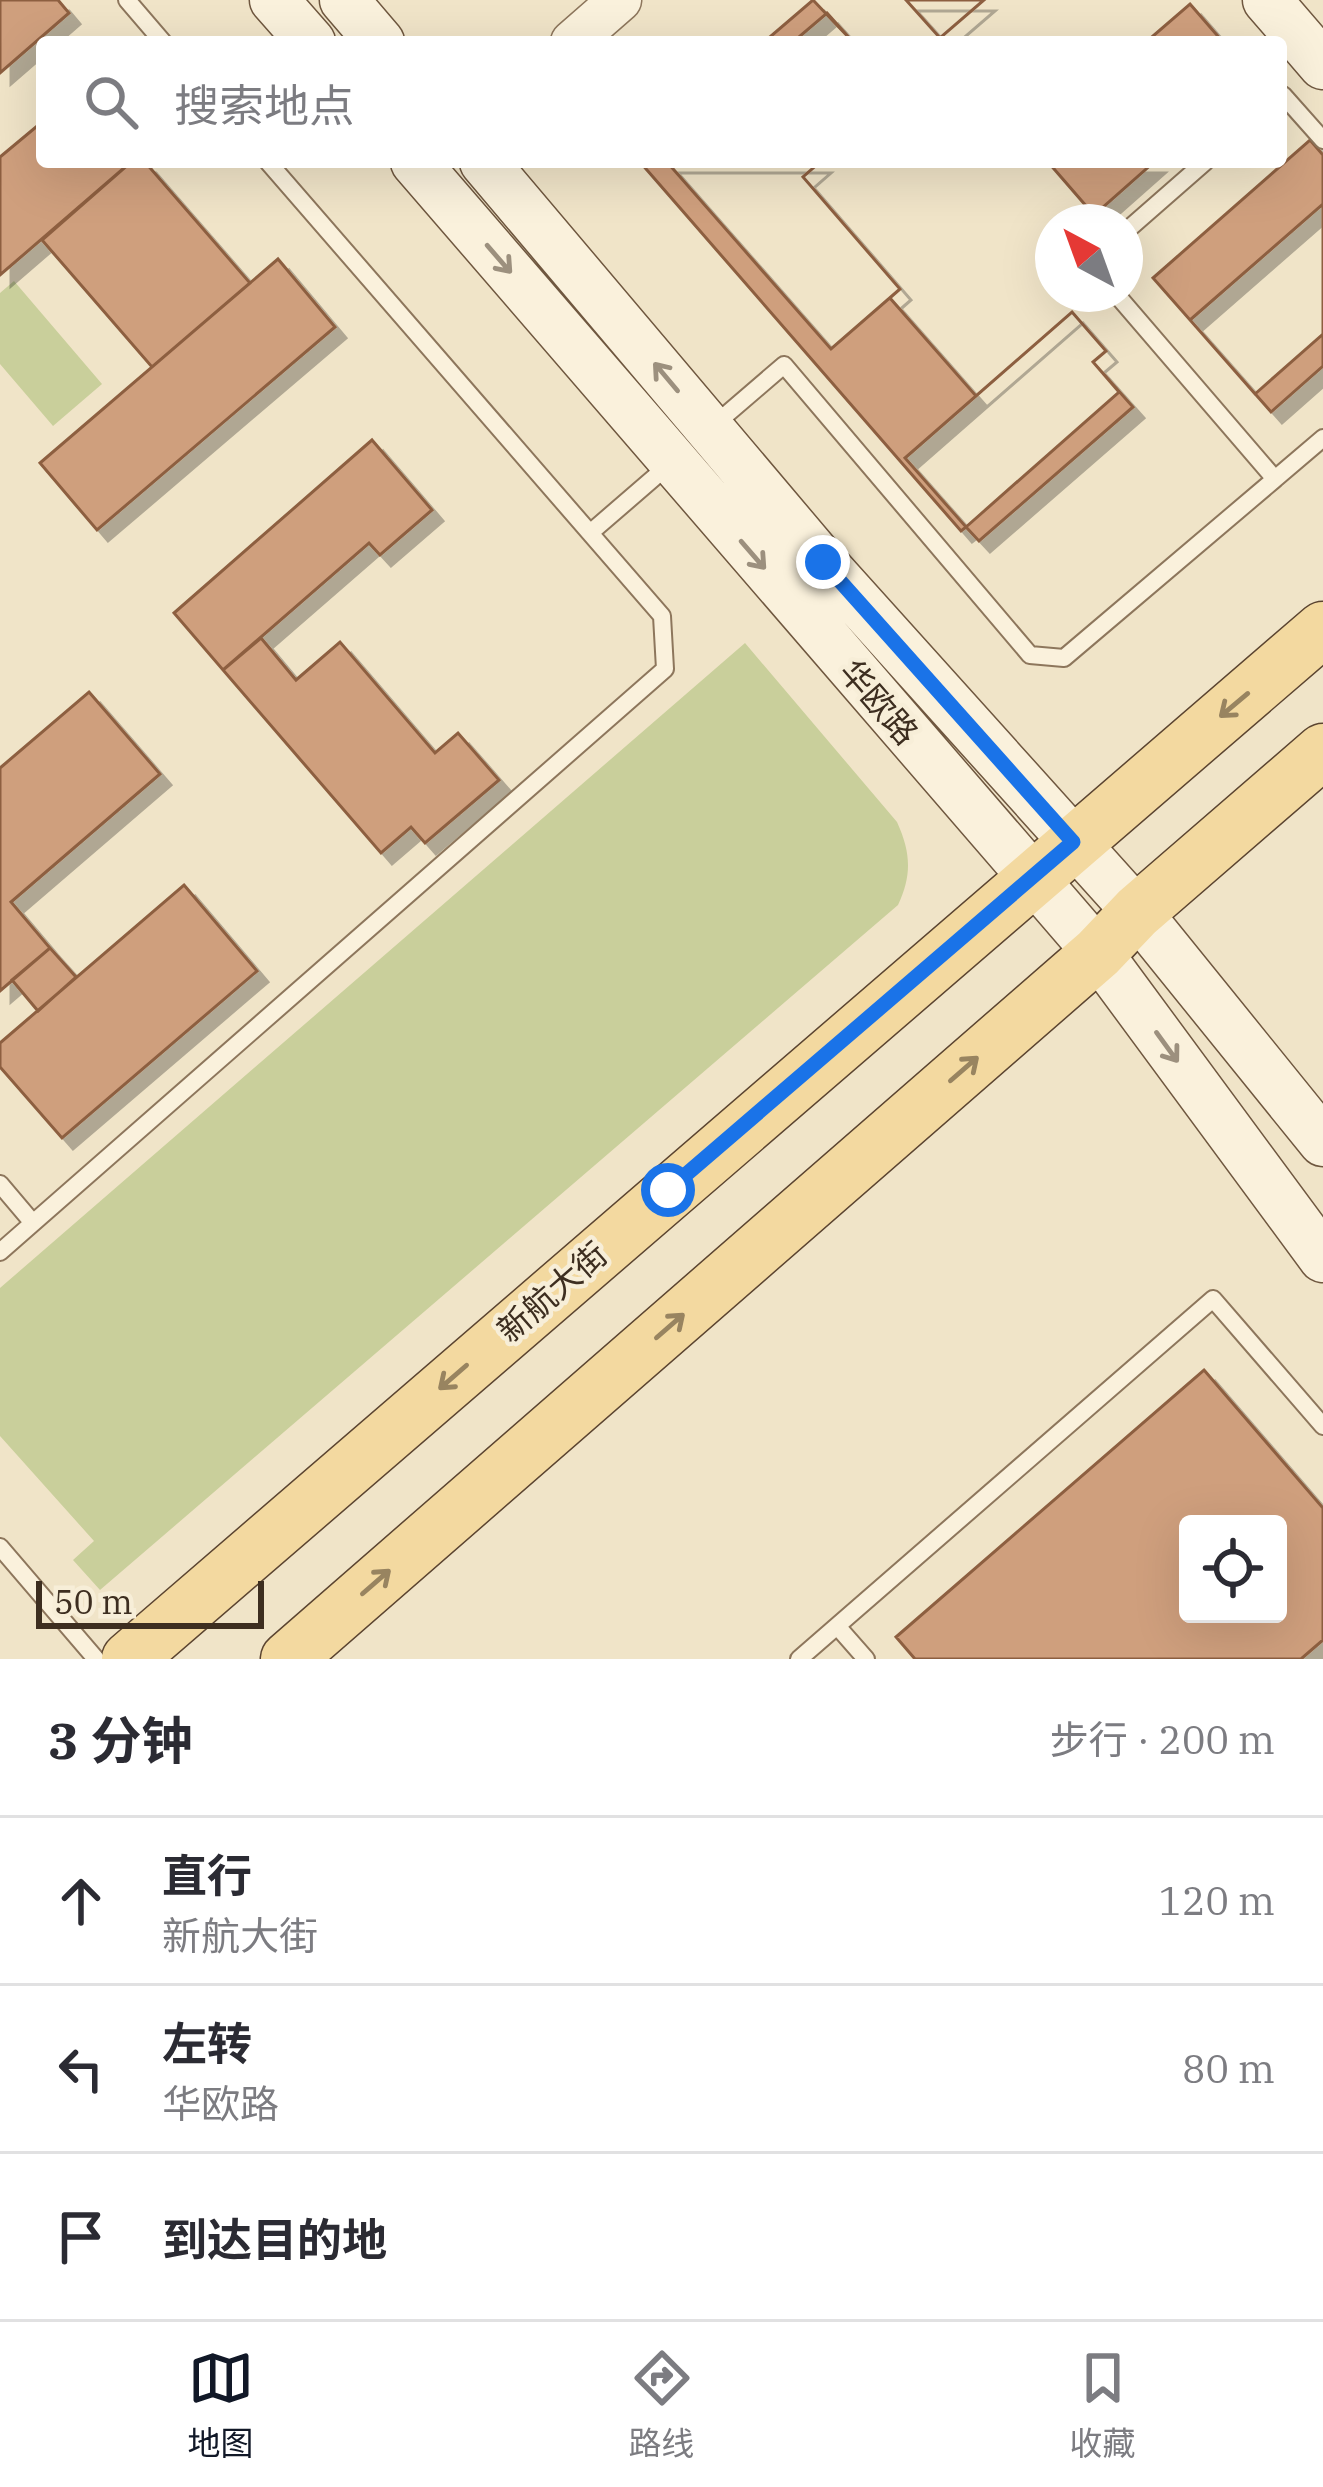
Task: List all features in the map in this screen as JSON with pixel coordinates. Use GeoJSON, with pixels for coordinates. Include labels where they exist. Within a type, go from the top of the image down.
{"type":"FeatureCollection","features":[{"type":"Feature","properties":{"kind":"main road"},"geometry":{"type":"LineString","coordinates":[[274,0],[306,36]]}},
{"type":"Feature","properties":{"kind":"main road"},"geometry":{"type":"LineString","coordinates":[[344,0],[375,36]]}},
{"type":"Feature","properties":{"kind":"main road"},"geometry":{"type":"LineString","coordinates":[[1267,0],[1283,36]]}},
{"type":"Feature","properties":{"kind":"main road"},"geometry":{"type":"LineString","coordinates":[[1287,45],[1302,79]]}},
{"type":"Feature","properties":{"kind":"main road","name":"华欧路"},"geometry":{"type":"LineString","coordinates":[[427,168],[691,445],[823,562],[1137,912],[1323,1142]]}},
{"type":"Feature","properties":{"kind":"main road","name":"华欧路"},"geometry":{"type":"LineString","coordinates":[[488,168],[691,445],[1031,880],[1098,953],[1323,1258]]}},
{"type":"Feature","properties":{"kind":"main road"},"geometry":{"type":"LineString","coordinates":[[1073,842],[1323,629]]}},
{"type":"Feature","properties":{"kind":"main road"},"geometry":{"type":"LineString","coordinates":[[288,1659],[1323,751]]}},
{"type":"Feature","properties":{"kind":"main road","name":"新航大街"},"geometry":{"type":"LineString","coordinates":[[129,1659],[1073,842]]}},
{"type":"Feature","properties":{"kind":"street"},"geometry":{"type":"LineString","coordinates":[[579,36],[620,0]]}},
{"type":"Feature","properties":{"kind":"lane"},"geometry":{"type":"LineString","coordinates":[[127,0],[159,36]]}},
{"type":"Feature","properties":{"kind":"lane"},"geometry":{"type":"LineString","coordinates":[[1302,79],[1323,140]]}},
{"type":"Feature","properties":{"kind":"lane"},"geometry":{"type":"LineString","coordinates":[[0,1252],[665,669],[662,616],[273,168]]}},
{"type":"Feature","properties":{"kind":"lane"},"geometry":{"type":"LineString","coordinates":[[1143,216],[1198,168]]}},
{"type":"Feature","properties":{"kind":"lane"},"geometry":{"type":"LineString","coordinates":[[1131,312],[1275,479]]}},
{"type":"Feature","properties":{"kind":"lane"},"geometry":{"type":"LineString","coordinates":[[590,533],[784,365],[1030,655],[1064,658],[1323,437]]}},
{"type":"Feature","properties":{"kind":"lane"},"geometry":{"type":"LineString","coordinates":[[0,1184],[33,1223]]}},
{"type":"Feature","properties":{"kind":"lane"},"geometry":{"type":"LineString","coordinates":[[799,1659],[1213,1299],[1323,1426]]}},
{"type":"Feature","properties":{"kind":"lane"},"geometry":{"type":"LineString","coordinates":[[0,1547],[96,1659]]}},
{"type":"Feature","properties":{"kind":"lane"},"geometry":{"type":"LineString","coordinates":[[837,1626],[866,1659]]}},
{"type":"Feature","properties":{"kind":"green space"},"geometry":{"type":"Polygon","coordinates":[[[14,281],[102,384],[53,426],[0,364],[0,293],[14,281]]]}},
{"type":"Feature","properties":{"kind":"green space"},"geometry":{"type":"Polygon","coordinates":[[[745,643],[897,822],[908,864],[898,905],[100,1590],[73,1560],[94,1541],[0,1436],[0,1288],[745,643]]]}},
{"type":"Feature","properties":{"kind":"building"},"geometry":{"type":"Polygon","coordinates":[[[0,0],[58,0],[69,13],[43,36],[36,36],[36,42],[0,73],[0,0]]]}},
{"type":"Feature","properties":{"kind":"building"},"geometry":{"type":"Polygon","coordinates":[[[813,0],[847,36],[771,36],[813,0]]]}},
{"type":"Feature","properties":{"kind":"building"},"geometry":{"type":"Polygon","coordinates":[[[906,0],[984,0],[942,36],[906,0]]]}},
{"type":"Feature","properties":{"kind":"building"},"geometry":{"type":"Polygon","coordinates":[[[906,0],[984,0],[942,36],[906,0]]]}},
{"type":"Feature","properties":{"kind":"building"},"geometry":{"type":"Polygon","coordinates":[[[1190,4],[1218,36],[1153,36],[1190,4]]]}},
{"type":"Feature","properties":{"kind":"building"},"geometry":{"type":"Polygon","coordinates":[[[827,13],[848,36],[800,36],[827,13]]]}},
{"type":"Feature","properties":{"kind":"building"},"geometry":{"type":"Polygon","coordinates":[[[36,127],[36,168],[124,168],[0,275],[0,157],[36,127]]]}},
{"type":"Feature","properties":{"kind":"building"},"geometry":{"type":"Polygon","coordinates":[[[1310,140],[1323,155],[1323,366],[1271,412],[1153,278],[1278,168],[1287,168],[1287,160],[1310,140]]]}},
{"type":"Feature","properties":{"kind":"building"},"geometry":{"type":"Polygon","coordinates":[[[124,168],[150,168],[250,283],[152,367],[42,240],[124,168]]]}},
{"type":"Feature","properties":{"kind":"building"},"geometry":{"type":"Polygon","coordinates":[[[645,168],[813,168],[803,177],[900,289],[890,298],[976,396],[1072,312],[1106,351],[1093,362],[1133,407],[979,541],[966,527],[961,531],[645,168]]]}},
{"type":"Feature","properties":{"kind":"building"},"geometry":{"type":"Polygon","coordinates":[[[672,168],[813,168],[803,177],[900,289],[831,349],[672,168]]]}},
{"type":"Feature","properties":{"kind":"building"},"geometry":{"type":"Polygon","coordinates":[[[1053,168],[1147,168],[1106,204],[1084,204],[1053,168]]]}},
{"type":"Feature","properties":{"kind":"building"},"geometry":{"type":"Polygon","coordinates":[[[1323,204],[1323,334],[1255,394],[1190,320],[1323,204]]]}},
{"type":"Feature","properties":{"kind":"building"},"geometry":{"type":"Polygon","coordinates":[[[278,259],[335,327],[97,530],[40,463],[278,259]]]}},
{"type":"Feature","properties":{"kind":"building"},"geometry":{"type":"Polygon","coordinates":[[[1072,312],[1106,351],[1093,362],[1119,392],[966,527],[905,458],[1072,312]]]}},
{"type":"Feature","properties":{"kind":"building"},"geometry":{"type":"Polygon","coordinates":[[[372,440],[432,510],[380,555],[369,543],[223,670],[174,613],[372,440]]]}},
{"type":"Feature","properties":{"kind":"building"},"geometry":{"type":"Polygon","coordinates":[[[261,638],[296,680],[340,642],[435,753],[458,733],[499,780],[425,843],[411,827],[381,853],[223,670],[261,638]]]}},
{"type":"Feature","properties":{"kind":"building"},"geometry":{"type":"Polygon","coordinates":[[[89,692],[160,774],[11,902],[50,948],[0,991],[0,768],[89,692]]]}},
{"type":"Feature","properties":{"kind":"building"},"geometry":{"type":"Polygon","coordinates":[[[184,885],[257,971],[62,1138],[0,1067],[0,1043],[184,885]]]}},
{"type":"Feature","properties":{"kind":"building"},"geometry":{"type":"Polygon","coordinates":[[[50,948],[76,977],[38,1011],[12,980],[50,948]]]}},
{"type":"Feature","properties":{"kind":"building"},"geometry":{"type":"Polygon","coordinates":[[[1204,1370],[1323,1508],[1323,1640],[1301,1659],[915,1659],[896,1637],[1204,1370]]]}},
{"type":"Feature","properties":{"kind":"route"},"geometry":{"type":"LineString","coordinates":[[668,1190],[1073,842],[823,562]]}}]}
